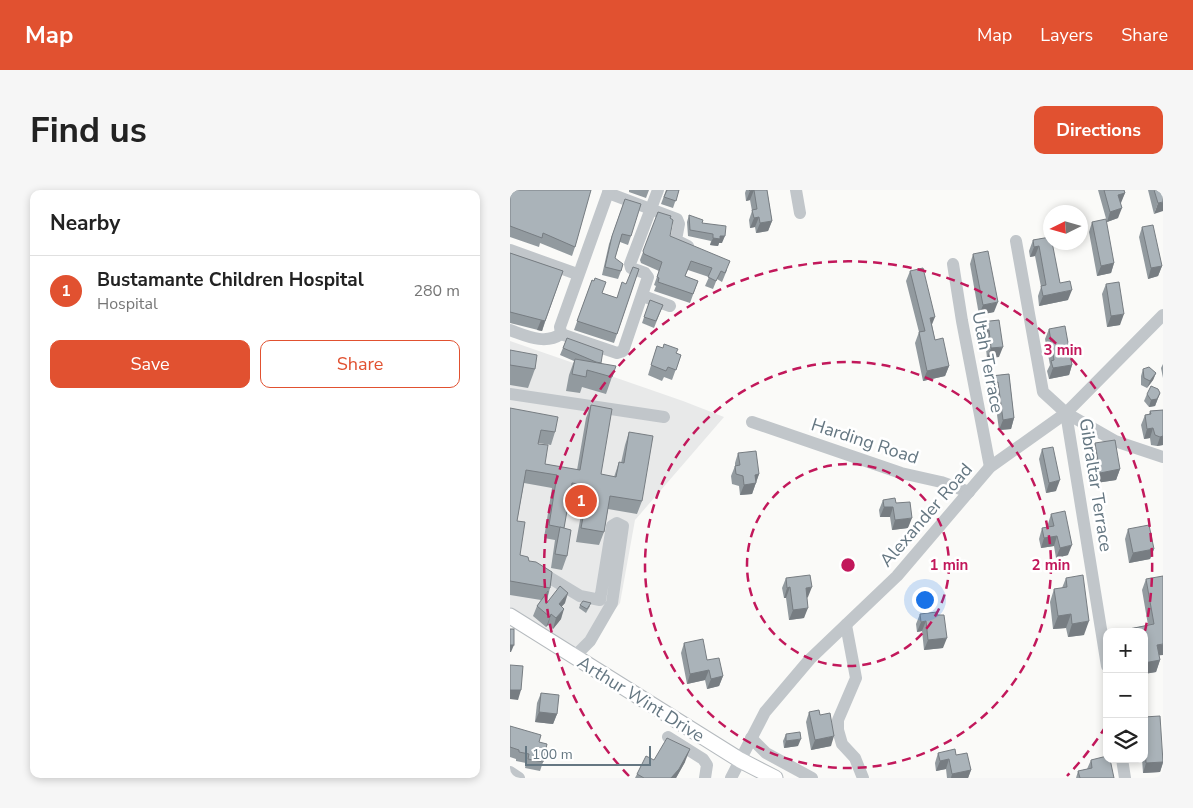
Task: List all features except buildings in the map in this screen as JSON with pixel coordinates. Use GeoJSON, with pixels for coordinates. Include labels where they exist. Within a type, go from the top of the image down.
{"type":"FeatureCollection","features":[{"type":"Feature","properties":{"kind":"main road","name":"Arthur Wint Drive"},"geometry":{"type":"LineString","coordinates":[[510,616],[740,760],[775,778]]}},
{"type":"Feature","properties":{"kind":"street"},"geometry":{"type":"LineString","coordinates":[[561,334],[617,353],[622,352],[643,296],[648,275],[631,268],[630,265],[658,190]]}},
{"type":"Feature","properties":{"kind":"street"},"geometry":{"type":"LineString","coordinates":[[796,190],[800,213]]}},
{"type":"Feature","properties":{"kind":"street"},"geometry":{"type":"LineString","coordinates":[[561,334],[560,327],[577,274],[608,192],[677,219],[679,224],[677,241],[703,252]]}},
{"type":"Feature","properties":{"kind":"street"},"geometry":{"type":"LineString","coordinates":[[1016,242],[1043,392],[1066,412]]}},
{"type":"Feature","properties":{"kind":"street"},"geometry":{"type":"LineString","coordinates":[[510,250],[577,274]]}},
{"type":"Feature","properties":{"kind":"street","name":"Utah Terrace"},"geometry":{"type":"LineString","coordinates":[[953,264],[962,322],[990,467]]}},
{"type":"Feature","properties":{"kind":"street"},"geometry":{"type":"LineString","coordinates":[[643,296],[670,306]]}},
{"type":"Feature","properties":{"kind":"street","name":"Alexander Road"},"geometry":{"type":"LineString","coordinates":[[731,778],[765,712],[810,659],[897,576],[990,467],[1066,412],[1163,315]]}},
{"type":"Feature","properties":{"kind":"street"},"geometry":{"type":"LineString","coordinates":[[510,330],[543,340],[555,338],[561,334]]}},
{"type":"Feature","properties":{"kind":"street"},"geometry":{"type":"LineString","coordinates":[[510,394],[664,417]]}},
{"type":"Feature","properties":{"kind":"street","name":"Gibraltar Terrace"},"geometry":{"type":"LineString","coordinates":[[1066,412],[1115,441],[1163,457]]}},
{"type":"Feature","properties":{"kind":"street","name":"Gibraltar Terrace"},"geometry":{"type":"LineString","coordinates":[[1066,412],[1103,641]]}},
{"type":"Feature","properties":{"kind":"street","name":"Harding Road"},"geometry":{"type":"LineString","coordinates":[[752,422],[901,473],[941,482],[969,492]]}},
{"type":"Feature","properties":{"kind":"street"},"geometry":{"type":"LineString","coordinates":[[568,653],[578,653],[590,641],[606,602],[623,533],[623,526],[617,523],[612,526],[610,535],[606,602]]}},
{"type":"Feature","properties":{"kind":"street"},"geometry":{"type":"LineString","coordinates":[[529,566],[580,596],[606,602]]}},
{"type":"Feature","properties":{"kind":"street"},"geometry":{"type":"LineString","coordinates":[[846,625],[856,678],[838,720],[838,730],[842,744],[856,758],[863,778]]}},
{"type":"Feature","properties":{"kind":"street"},"geometry":{"type":"LineString","coordinates":[[678,722],[666,740],[703,759],[707,765],[705,778]]}},
{"type":"Feature","properties":{"kind":"street"},"geometry":{"type":"LineString","coordinates":[[751,738],[766,753],[812,778]]}},
{"type":"Feature","properties":{"kind":"street"},"geometry":{"type":"LineString","coordinates":[[1123,763],[1125,778]]}},
{"type":"Feature","properties":{"kind":"street"},"geometry":{"type":"LineString","coordinates":[[510,772],[519,778]]}},
{"type":"Feature","properties":{"kind":"shaded area"},"geometry":{"type":"Polygon","coordinates":[[[510,341],[724,417],[635,520],[620,603],[578,653],[510,607],[510,341]]]}},
{"type":"Feature","properties":{"kind":"place","name":"Bustamante Children Hospital"},"geometry":{"type":"Point","coordinates":[581,501]}}]}
